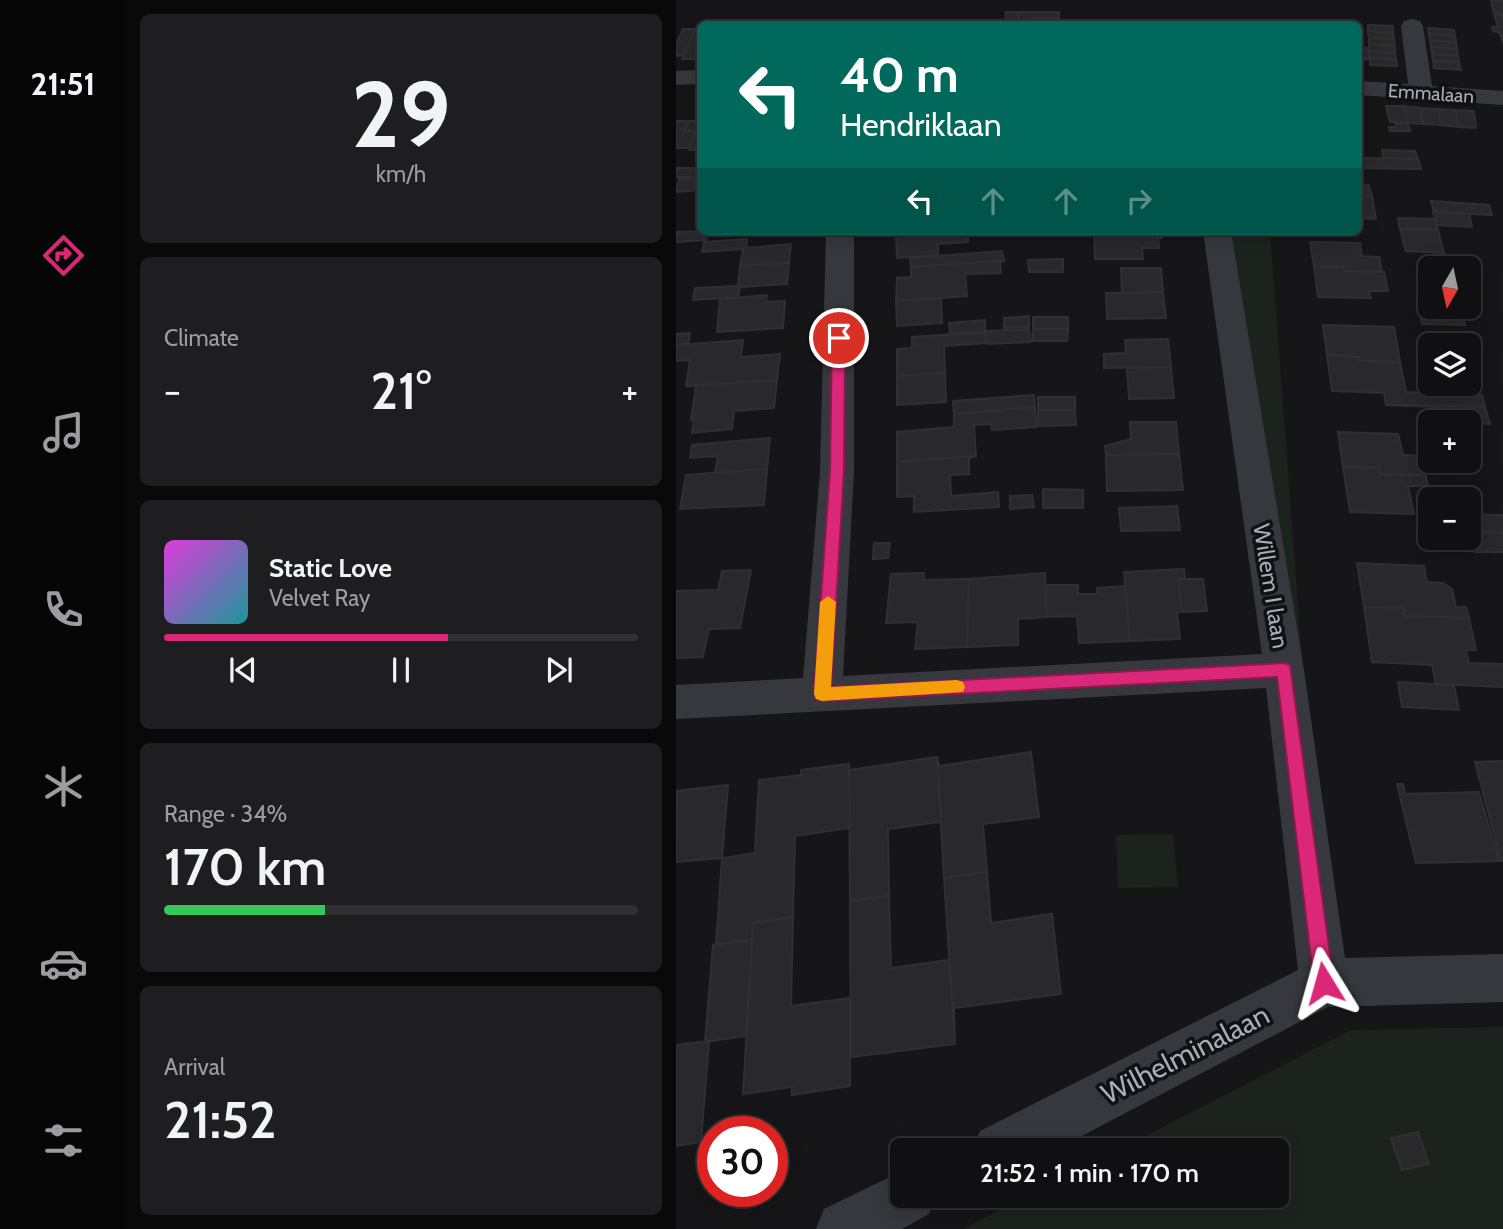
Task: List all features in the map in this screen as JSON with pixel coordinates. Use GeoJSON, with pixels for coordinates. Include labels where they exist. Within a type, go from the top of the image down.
{"type":"FeatureCollection","features":[{"type":"Feature","properties":{"kind":"street"},"geometry":{"type":"LineString","coordinates":[[1412,26],[1421,93]]}},
{"type":"Feature","properties":{"kind":"street"},"geometry":{"type":"LineString","coordinates":[[676,78],[697,77]]}},
{"type":"Feature","properties":{"kind":"street","name":"Emmalaan"},"geometry":{"type":"LineString","coordinates":[[1362,88],[1504,98]]}},
{"type":"Feature","properties":{"kind":"street"},"geometry":{"type":"LineString","coordinates":[[822,694],[837,471],[840,235]]}},
{"type":"Feature","properties":{"kind":"street","name":"Willem I laan"},"geometry":{"type":"LineString","coordinates":[[1218,235],[1284,670],[1324,983]]}},
{"type":"Feature","properties":{"kind":"street"},"geometry":{"type":"LineString","coordinates":[[676,702],[1284,670]]}},
{"type":"Feature","properties":{"kind":"street","name":"Wilhelminalaan"},"geometry":{"type":"LineString","coordinates":[[1022,1138],[1324,983],[1504,978]]}},
{"type":"Feature","properties":{"kind":"street"},"geometry":{"type":"LineString","coordinates":[[844,1229],[890,1205]]}},
{"type":"Feature","properties":{"kind":"shaded area"},"geometry":{"type":"Polygon","coordinates":[[[1231,235],[1270,235],[1302,661],[1231,235]]]}},
{"type":"Feature","properties":{"kind":"shaded area"},"geometry":{"type":"Polygon","coordinates":[[[1173,834],[1178,887],[1118,888],[1116,835],[1173,834]]]}},
{"type":"Feature","properties":{"kind":"shaded area"},"geometry":{"type":"Polygon","coordinates":[[[1503,1027],[1503,1229],[963,1229],[1004,1208],[1289,1208],[1289,1138],[1141,1138],[1351,1030],[1503,1027]]]}},
{"type":"Feature","properties":{"kind":"building"},"geometry":{"type":"Polygon","coordinates":[[[1491,0],[1504,0],[1504,15],[1494,14],[1491,0]]]}},
{"type":"Feature","properties":{"kind":"building"},"geometry":{"type":"Polygon","coordinates":[[[1006,12],[1019,12],[1018,21],[1005,21],[1006,12]]]}},
{"type":"Feature","properties":{"kind":"building"},"geometry":{"type":"Polygon","coordinates":[[[1019,12],[1059,12],[1059,18],[1018,21],[1019,12]]]}},
{"type":"Feature","properties":{"kind":"building"},"geometry":{"type":"Polygon","coordinates":[[[1494,14],[1504,15],[1504,45],[1499,32],[1493,31],[1492,27],[1498,27],[1494,14]]]}},
{"type":"Feature","properties":{"kind":"building"},"geometry":{"type":"Polygon","coordinates":[[[1368,25],[1393,26],[1393,33],[1368,31],[1368,25]]]}},
{"type":"Feature","properties":{"kind":"building"},"geometry":{"type":"Polygon","coordinates":[[[1428,28],[1454,30],[1455,36],[1429,34],[1428,28]]]}},
{"type":"Feature","properties":{"kind":"building"},"geometry":{"type":"Polygon","coordinates":[[[683,29],[696,29],[684,55],[676,56],[676,44],[683,29]]]}},
{"type":"Feature","properties":{"kind":"building"},"geometry":{"type":"Polygon","coordinates":[[[1368,31],[1393,33],[1394,39],[1369,38],[1368,31]]]}},
{"type":"Feature","properties":{"kind":"building"},"geometry":{"type":"Polygon","coordinates":[[[1429,34],[1455,36],[1456,42],[1430,41],[1429,34]]]}},
{"type":"Feature","properties":{"kind":"building"},"geometry":{"type":"Polygon","coordinates":[[[692,38],[697,38],[697,59],[682,59],[692,38]]]}},
{"type":"Feature","properties":{"kind":"building"},"geometry":{"type":"Polygon","coordinates":[[[1369,38],[1394,39],[1395,46],[1369,44],[1369,38]]]}},
{"type":"Feature","properties":{"kind":"building"},"geometry":{"type":"Polygon","coordinates":[[[1430,41],[1456,42],[1457,49],[1431,47],[1430,41]]]}},
{"type":"Feature","properties":{"kind":"building"},"geometry":{"type":"Polygon","coordinates":[[[1369,44],[1395,46],[1395,53],[1369,51],[1369,44]]]}},
{"type":"Feature","properties":{"kind":"building"},"geometry":{"type":"Polygon","coordinates":[[[1362,47],[1369,48],[1370,60],[1362,59],[1362,47]]]}},
{"type":"Feature","properties":{"kind":"building"},"geometry":{"type":"Polygon","coordinates":[[[1431,47],[1457,49],[1458,56],[1432,54],[1431,47]]]}},
{"type":"Feature","properties":{"kind":"building"},"geometry":{"type":"Polygon","coordinates":[[[1369,51],[1395,53],[1396,59],[1370,58],[1369,51]]]}},
{"type":"Feature","properties":{"kind":"building"},"geometry":{"type":"Polygon","coordinates":[[[1432,54],[1458,56],[1459,62],[1433,61],[1432,54]]]}},
{"type":"Feature","properties":{"kind":"building"},"geometry":{"type":"Polygon","coordinates":[[[1370,58],[1396,59],[1397,66],[1370,65],[1370,58]]]}},
{"type":"Feature","properties":{"kind":"building"},"geometry":{"type":"Polygon","coordinates":[[[1433,61],[1459,62],[1461,70],[1434,68],[1433,61]]]}},
{"type":"Feature","properties":{"kind":"building"},"geometry":{"type":"Polygon","coordinates":[[[1386,106],[1403,106],[1408,123],[1390,122],[1386,106]]]}},
{"type":"Feature","properties":{"kind":"building"},"geometry":{"type":"Polygon","coordinates":[[[1403,106],[1420,108],[1423,124],[1408,123],[1403,106]]]}},
{"type":"Feature","properties":{"kind":"building"},"geometry":{"type":"Polygon","coordinates":[[[1420,108],[1438,109],[1441,125],[1423,124],[1420,108]]]}},
{"type":"Feature","properties":{"kind":"building"},"geometry":{"type":"Polygon","coordinates":[[[1438,109],[1456,110],[1459,127],[1441,125],[1438,109]]]}},
{"type":"Feature","properties":{"kind":"building"},"geometry":{"type":"Polygon","coordinates":[[[1456,110],[1474,111],[1476,128],[1459,127],[1456,110]]]}},
{"type":"Feature","properties":{"kind":"building"},"geometry":{"type":"Polygon","coordinates":[[[676,121],[689,121],[684,131],[695,131],[689,148],[676,148],[676,121]]]}},
{"type":"Feature","properties":{"kind":"building"},"geometry":{"type":"Polygon","coordinates":[[[689,121],[697,121],[697,150],[689,150],[695,131],[684,131],[689,121]]]}},
{"type":"Feature","properties":{"kind":"building"},"geometry":{"type":"Polygon","coordinates":[[[1395,123],[1408,123],[1410,131],[1390,131],[1389,127],[1396,127],[1395,123]]]}},
{"type":"Feature","properties":{"kind":"building"},"geometry":{"type":"Polygon","coordinates":[[[1382,150],[1415,151],[1418,159],[1384,159],[1382,150]]]}},
{"type":"Feature","properties":{"kind":"building"},"geometry":{"type":"Polygon","coordinates":[[[1362,158],[1418,159],[1421,169],[1362,168],[1362,158]]]}},
{"type":"Feature","properties":{"kind":"building"},"geometry":{"type":"Polygon","coordinates":[[[676,168],[697,168],[697,177],[676,177],[676,168]]]}},
{"type":"Feature","properties":{"kind":"building"},"geometry":{"type":"Polygon","coordinates":[[[697,178],[697,190],[676,192],[679,179],[697,178]]]}},
{"type":"Feature","properties":{"kind":"building"},"geometry":{"type":"Polygon","coordinates":[[[1362,185],[1369,185],[1372,196],[1362,196],[1362,185]]]}},
{"type":"Feature","properties":{"kind":"building"},"geometry":{"type":"Polygon","coordinates":[[[1362,196],[1372,196],[1376,219],[1362,218],[1362,196]]]}},
{"type":"Feature","properties":{"kind":"building"},"geometry":{"type":"Polygon","coordinates":[[[1431,201],[1489,205],[1492,215],[1434,212],[1431,201]]]}},
{"type":"Feature","properties":{"kind":"building"},"geometry":{"type":"Polygon","coordinates":[[[1433,212],[1469,214],[1472,227],[1437,225],[1433,212]]]}},
{"type":"Feature","properties":{"kind":"building"},"geometry":{"type":"Polygon","coordinates":[[[1398,218],[1435,219],[1438,230],[1400,229],[1398,218]]]}},
{"type":"Feature","properties":{"kind":"building"},"geometry":{"type":"Polygon","coordinates":[[[1400,229],[1438,230],[1444,253],[1406,251],[1400,229]]]}},
{"type":"Feature","properties":{"kind":"building"},"geometry":{"type":"Polygon","coordinates":[[[697,231],[697,235],[707,235],[706,240],[676,242],[676,232],[697,231]]]}},
{"type":"Feature","properties":{"kind":"building"},"geometry":{"type":"Polygon","coordinates":[[[896,235],[968,235],[968,242],[938,244],[938,255],[897,258],[896,235]]]}},
{"type":"Feature","properties":{"kind":"building"},"geometry":{"type":"Polygon","coordinates":[[[1094,235],[1162,235],[1162,238],[1158,238],[1159,248],[1142,248],[1143,259],[1095,259],[1094,235]]]}},
{"type":"Feature","properties":{"kind":"building"},"geometry":{"type":"Polygon","coordinates":[[[747,239],[746,248],[791,244],[789,263],[740,266],[743,249],[702,252],[704,242],[747,239]]]}},
{"type":"Feature","properties":{"kind":"building"},"geometry":{"type":"Polygon","coordinates":[[[1310,242],[1360,243],[1362,256],[1379,257],[1382,272],[1344,271],[1343,267],[1314,266],[1310,242]]]}},
{"type":"Feature","properties":{"kind":"building"},"geometry":{"type":"Polygon","coordinates":[[[1002,251],[1004,261],[911,267],[910,258],[1002,251]]]}},
{"type":"Feature","properties":{"kind":"building"},"geometry":{"type":"Polygon","coordinates":[[[1063,259],[1063,272],[1029,272],[1028,260],[1063,259]]]}},
{"type":"Feature","properties":{"kind":"building"},"geometry":{"type":"Polygon","coordinates":[[[1000,261],[1001,273],[965,274],[967,296],[896,301],[897,278],[911,277],[911,267],[1000,261]]]}},
{"type":"Feature","properties":{"kind":"building"},"geometry":{"type":"Polygon","coordinates":[[[789,263],[787,284],[740,287],[738,297],[693,300],[695,288],[738,286],[740,266],[789,263]]]}},
{"type":"Feature","properties":{"kind":"building"},"geometry":{"type":"Polygon","coordinates":[[[1314,266],[1343,267],[1344,271],[1384,272],[1388,291],[1369,291],[1371,298],[1318,297],[1314,266]]]}},
{"type":"Feature","properties":{"kind":"building"},"geometry":{"type":"Polygon","coordinates":[[[1121,268],[1161,268],[1163,292],[1122,293],[1121,268]]]}},
{"type":"Feature","properties":{"kind":"building"},"geometry":{"type":"Polygon","coordinates":[[[1163,292],[1166,318],[1107,319],[1106,293],[1163,292]]]}},
{"type":"Feature","properties":{"kind":"building"},"geometry":{"type":"Polygon","coordinates":[[[767,295],[766,302],[785,301],[783,328],[717,332],[720,299],[767,295]]]}},
{"type":"Feature","properties":{"kind":"building"},"geometry":{"type":"Polygon","coordinates":[[[941,298],[942,323],[897,326],[896,301],[941,298]]]}},
{"type":"Feature","properties":{"kind":"building"},"geometry":{"type":"Polygon","coordinates":[[[1029,316],[1029,327],[1004,328],[1004,318],[1029,316]]]}},
{"type":"Feature","properties":{"kind":"building"},"geometry":{"type":"Polygon","coordinates":[[[1033,317],[1068,317],[1068,329],[1033,329],[1033,317]]]}},
{"type":"Feature","properties":{"kind":"building"},"geometry":{"type":"Polygon","coordinates":[[[1421,319],[1463,319],[1465,325],[1422,324],[1421,319]]]}},
{"type":"Feature","properties":{"kind":"building"},"geometry":{"type":"Polygon","coordinates":[[[985,320],[985,332],[950,334],[949,323],[985,320]]]}},
{"type":"Feature","properties":{"kind":"building"},"geometry":{"type":"Polygon","coordinates":[[[1323,325],[1394,327],[1400,362],[1360,361],[1359,357],[1327,355],[1323,325]]]}},
{"type":"Feature","properties":{"kind":"building"},"geometry":{"type":"Polygon","coordinates":[[[1029,329],[1030,342],[987,344],[986,331],[1029,329]]]}},
{"type":"Feature","properties":{"kind":"building"},"geometry":{"type":"Polygon","coordinates":[[[1033,329],[1068,329],[1067,341],[1032,341],[1033,329]]]}},
{"type":"Feature","properties":{"kind":"building"},"geometry":{"type":"Polygon","coordinates":[[[985,332],[986,343],[944,346],[945,373],[897,376],[897,349],[912,348],[912,337],[985,332]]]}},
{"type":"Feature","properties":{"kind":"building"},"geometry":{"type":"Polygon","coordinates":[[[690,333],[688,344],[676,345],[676,334],[690,333]]]}},
{"type":"Feature","properties":{"kind":"building"},"geometry":{"type":"Polygon","coordinates":[[[1168,339],[1171,367],[1104,368],[1104,354],[1126,353],[1125,340],[1168,339]]]}},
{"type":"Feature","properties":{"kind":"building"},"geometry":{"type":"Polygon","coordinates":[[[743,340],[741,357],[780,354],[777,380],[686,386],[690,360],[676,361],[676,345],[743,340]]]}},
{"type":"Feature","properties":{"kind":"building"},"geometry":{"type":"Polygon","coordinates":[[[1327,355],[1359,357],[1360,361],[1400,362],[1406,392],[1418,392],[1418,396],[1482,395],[1485,407],[1386,405],[1384,393],[1332,391],[1327,355]]]}},
{"type":"Feature","properties":{"kind":"building"},"geometry":{"type":"Polygon","coordinates":[[[1171,367],[1174,398],[1129,399],[1127,368],[1171,367]]]}},
{"type":"Feature","properties":{"kind":"building"},"geometry":{"type":"Polygon","coordinates":[[[945,373],[946,402],[897,405],[897,376],[945,373]]]}},
{"type":"Feature","properties":{"kind":"building"},"geometry":{"type":"Polygon","coordinates":[[[777,380],[774,408],[734,411],[732,429],[692,433],[696,386],[686,386],[777,380]]]}},
{"type":"Feature","properties":{"kind":"building"},"geometry":{"type":"Polygon","coordinates":[[[1034,395],[1035,407],[954,414],[953,401],[1034,395]]]}},
{"type":"Feature","properties":{"kind":"building"},"geometry":{"type":"Polygon","coordinates":[[[1038,397],[1075,397],[1075,410],[1038,410],[1038,397]]]}},
{"type":"Feature","properties":{"kind":"building"},"geometry":{"type":"Polygon","coordinates":[[[1386,405],[1485,407],[1490,424],[1481,424],[1481,410],[1442,410],[1441,407],[1386,405]]]}},
{"type":"Feature","properties":{"kind":"building"},"geometry":{"type":"Polygon","coordinates":[[[1035,407],[1036,427],[992,430],[991,424],[974,425],[976,456],[897,462],[897,432],[954,427],[954,414],[1035,407]]]}},
{"type":"Feature","properties":{"kind":"building"},"geometry":{"type":"Polygon","coordinates":[[[1038,410],[1075,410],[1076,425],[1038,426],[1038,410]]]}},
{"type":"Feature","properties":{"kind":"building"},"geometry":{"type":"Polygon","coordinates":[[[1130,422],[1176,422],[1179,454],[1106,455],[1105,446],[1131,439],[1130,422]]]}},
{"type":"Feature","properties":{"kind":"building"},"geometry":{"type":"Polygon","coordinates":[[[1338,432],[1398,434],[1403,455],[1418,456],[1418,473],[1426,473],[1426,476],[1380,474],[1379,468],[1343,467],[1338,432]]]}},
{"type":"Feature","properties":{"kind":"building"},"geometry":{"type":"Polygon","coordinates":[[[770,438],[767,469],[715,473],[718,456],[690,458],[692,445],[770,438]]]}},
{"type":"Feature","properties":{"kind":"building"},"geometry":{"type":"Polygon","coordinates":[[[1179,454],[1183,490],[1107,491],[1106,455],[1179,454]]]}},
{"type":"Feature","properties":{"kind":"building"},"geometry":{"type":"Polygon","coordinates":[[[976,456],[969,458],[969,474],[950,475],[951,496],[998,492],[999,507],[914,512],[914,496],[897,497],[897,462],[976,456]]]}},
{"type":"Feature","properties":{"kind":"building"},"geometry":{"type":"Polygon","coordinates":[[[1343,467],[1379,468],[1380,474],[1426,476],[1428,486],[1408,486],[1414,514],[1350,512],[1343,467]]]}},
{"type":"Feature","properties":{"kind":"building"},"geometry":{"type":"Polygon","coordinates":[[[767,469],[764,505],[680,509],[686,475],[767,469]]]}},
{"type":"Feature","properties":{"kind":"building"},"geometry":{"type":"Polygon","coordinates":[[[1043,489],[1083,490],[1083,508],[1043,508],[1043,489]]]}},
{"type":"Feature","properties":{"kind":"building"},"geometry":{"type":"Polygon","coordinates":[[[1032,495],[1034,507],[1010,509],[1010,496],[1032,495]]]}},
{"type":"Feature","properties":{"kind":"building"},"geometry":{"type":"Polygon","coordinates":[[[1177,506],[1180,530],[1121,531],[1119,508],[1177,506]]]}},
{"type":"Feature","properties":{"kind":"building"},"geometry":{"type":"Polygon","coordinates":[[[1481,514],[1504,515],[1504,533],[1481,532],[1481,514]]]}},
{"type":"Feature","properties":{"kind":"building"},"geometry":{"type":"Polygon","coordinates":[[[1481,532],[1504,533],[1504,552],[1475,552],[1481,550],[1481,532]]]}},
{"type":"Feature","properties":{"kind":"building"},"geometry":{"type":"Polygon","coordinates":[[[874,543],[890,543],[888,558],[873,559],[874,543]]]}},
{"type":"Feature","properties":{"kind":"building"},"geometry":{"type":"Polygon","coordinates":[[[1357,563],[1424,566],[1427,582],[1443,583],[1452,589],[1456,607],[1466,607],[1469,618],[1404,616],[1403,608],[1364,607],[1357,563]]]}},
{"type":"Feature","properties":{"kind":"building"},"geometry":{"type":"Polygon","coordinates":[[[1184,569],[1185,579],[1178,579],[1182,612],[1177,612],[1180,639],[1130,641],[1124,572],[1184,569]]]}},
{"type":"Feature","properties":{"kind":"building"},"geometry":{"type":"Polygon","coordinates":[[[751,570],[740,628],[709,629],[703,657],[676,658],[676,591],[718,590],[722,571],[751,570]]]}},
{"type":"Feature","properties":{"kind":"building"},"geometry":{"type":"Polygon","coordinates":[[[924,573],[924,580],[969,579],[967,647],[915,649],[918,622],[886,623],[891,574],[924,573]]]}},
{"type":"Feature","properties":{"kind":"building"},"geometry":{"type":"Polygon","coordinates":[[[1045,573],[1047,617],[1018,619],[1018,645],[967,647],[969,579],[1045,573]]]}},
{"type":"Feature","properties":{"kind":"building"},"geometry":{"type":"Polygon","coordinates":[[[1178,579],[1203,579],[1207,611],[1182,612],[1178,579]]]}},
{"type":"Feature","properties":{"kind":"building"},"geometry":{"type":"Polygon","coordinates":[[[1046,585],[1078,585],[1078,594],[1097,594],[1097,588],[1125,586],[1130,641],[1079,643],[1077,616],[1047,617],[1046,585]]]}},
{"type":"Feature","properties":{"kind":"building"},"geometry":{"type":"Polygon","coordinates":[[[1364,607],[1403,608],[1404,616],[1469,618],[1476,650],[1466,650],[1469,663],[1504,664],[1504,687],[1436,684],[1432,665],[1372,662],[1364,607]]]}},
{"type":"Feature","properties":{"kind":"building"},"geometry":{"type":"Polygon","coordinates":[[[1398,682],[1454,685],[1459,710],[1402,707],[1398,682]]]}},
{"type":"Feature","properties":{"kind":"building"},"geometry":{"type":"Polygon","coordinates":[[[1031,752],[1039,817],[983,824],[987,872],[944,878],[937,757],[939,766],[1031,752]]]}},
{"type":"Feature","properties":{"kind":"building"},"geometry":{"type":"Polygon","coordinates":[[[937,757],[941,822],[888,829],[889,896],[850,901],[849,770],[937,757]]]}},
{"type":"Feature","properties":{"kind":"building"},"geometry":{"type":"Polygon","coordinates":[[[1504,761],[1504,861],[1501,861],[1475,762],[1504,761]]]}},
{"type":"Feature","properties":{"kind":"building"},"geometry":{"type":"Polygon","coordinates":[[[849,764],[850,828],[795,836],[793,917],[753,923],[752,940],[716,944],[722,858],[755,853],[759,780],[801,775],[801,770],[849,764]]]}},
{"type":"Feature","properties":{"kind":"building"},"geometry":{"type":"Polygon","coordinates":[[[1397,784],[1403,784],[1405,794],[1479,792],[1499,861],[1416,863],[1397,784]]]}},
{"type":"Feature","properties":{"kind":"building"},"geometry":{"type":"Polygon","coordinates":[[[728,785],[722,858],[676,862],[677,791],[728,785]]]}},
{"type":"Feature","properties":{"kind":"building"},"geometry":{"type":"Polygon","coordinates":[[[987,872],[991,923],[1052,914],[1061,994],[954,1008],[955,1044],[944,878],[987,872]]]}},
{"type":"Feature","properties":{"kind":"building"},"geometry":{"type":"Polygon","coordinates":[[[889,896],[891,968],[949,960],[955,1044],[851,1057],[850,901],[889,896]]]}},
{"type":"Feature","properties":{"kind":"building"},"geometry":{"type":"Polygon","coordinates":[[[793,917],[791,1006],[850,998],[850,1086],[792,1095],[792,1087],[743,1094],[753,923],[793,917]]]}},
{"type":"Feature","properties":{"kind":"building"},"geometry":{"type":"Polygon","coordinates":[[[752,940],[746,1036],[705,1042],[713,945],[752,940]]]}},
{"type":"Feature","properties":{"kind":"building"},"geometry":{"type":"Polygon","coordinates":[[[709,1041],[703,1116],[697,1116],[697,1143],[676,1146],[676,1045],[709,1041]]]}},
{"type":"Feature","properties":{"kind":"building"},"geometry":{"type":"Polygon","coordinates":[[[1418,1132],[1429,1164],[1402,1170],[1391,1138],[1418,1132]]]}},
{"type":"Feature","properties":{"kind":"slow traffic"},"geometry":{"type":"LineString","coordinates":[[828,602],[822,694],[957,687]]}},
{"type":"Feature","properties":{"kind":"route"},"geometry":{"type":"LineString","coordinates":[[839,338],[837,471],[822,694],[1284,670],[1324,983]]}}]}
